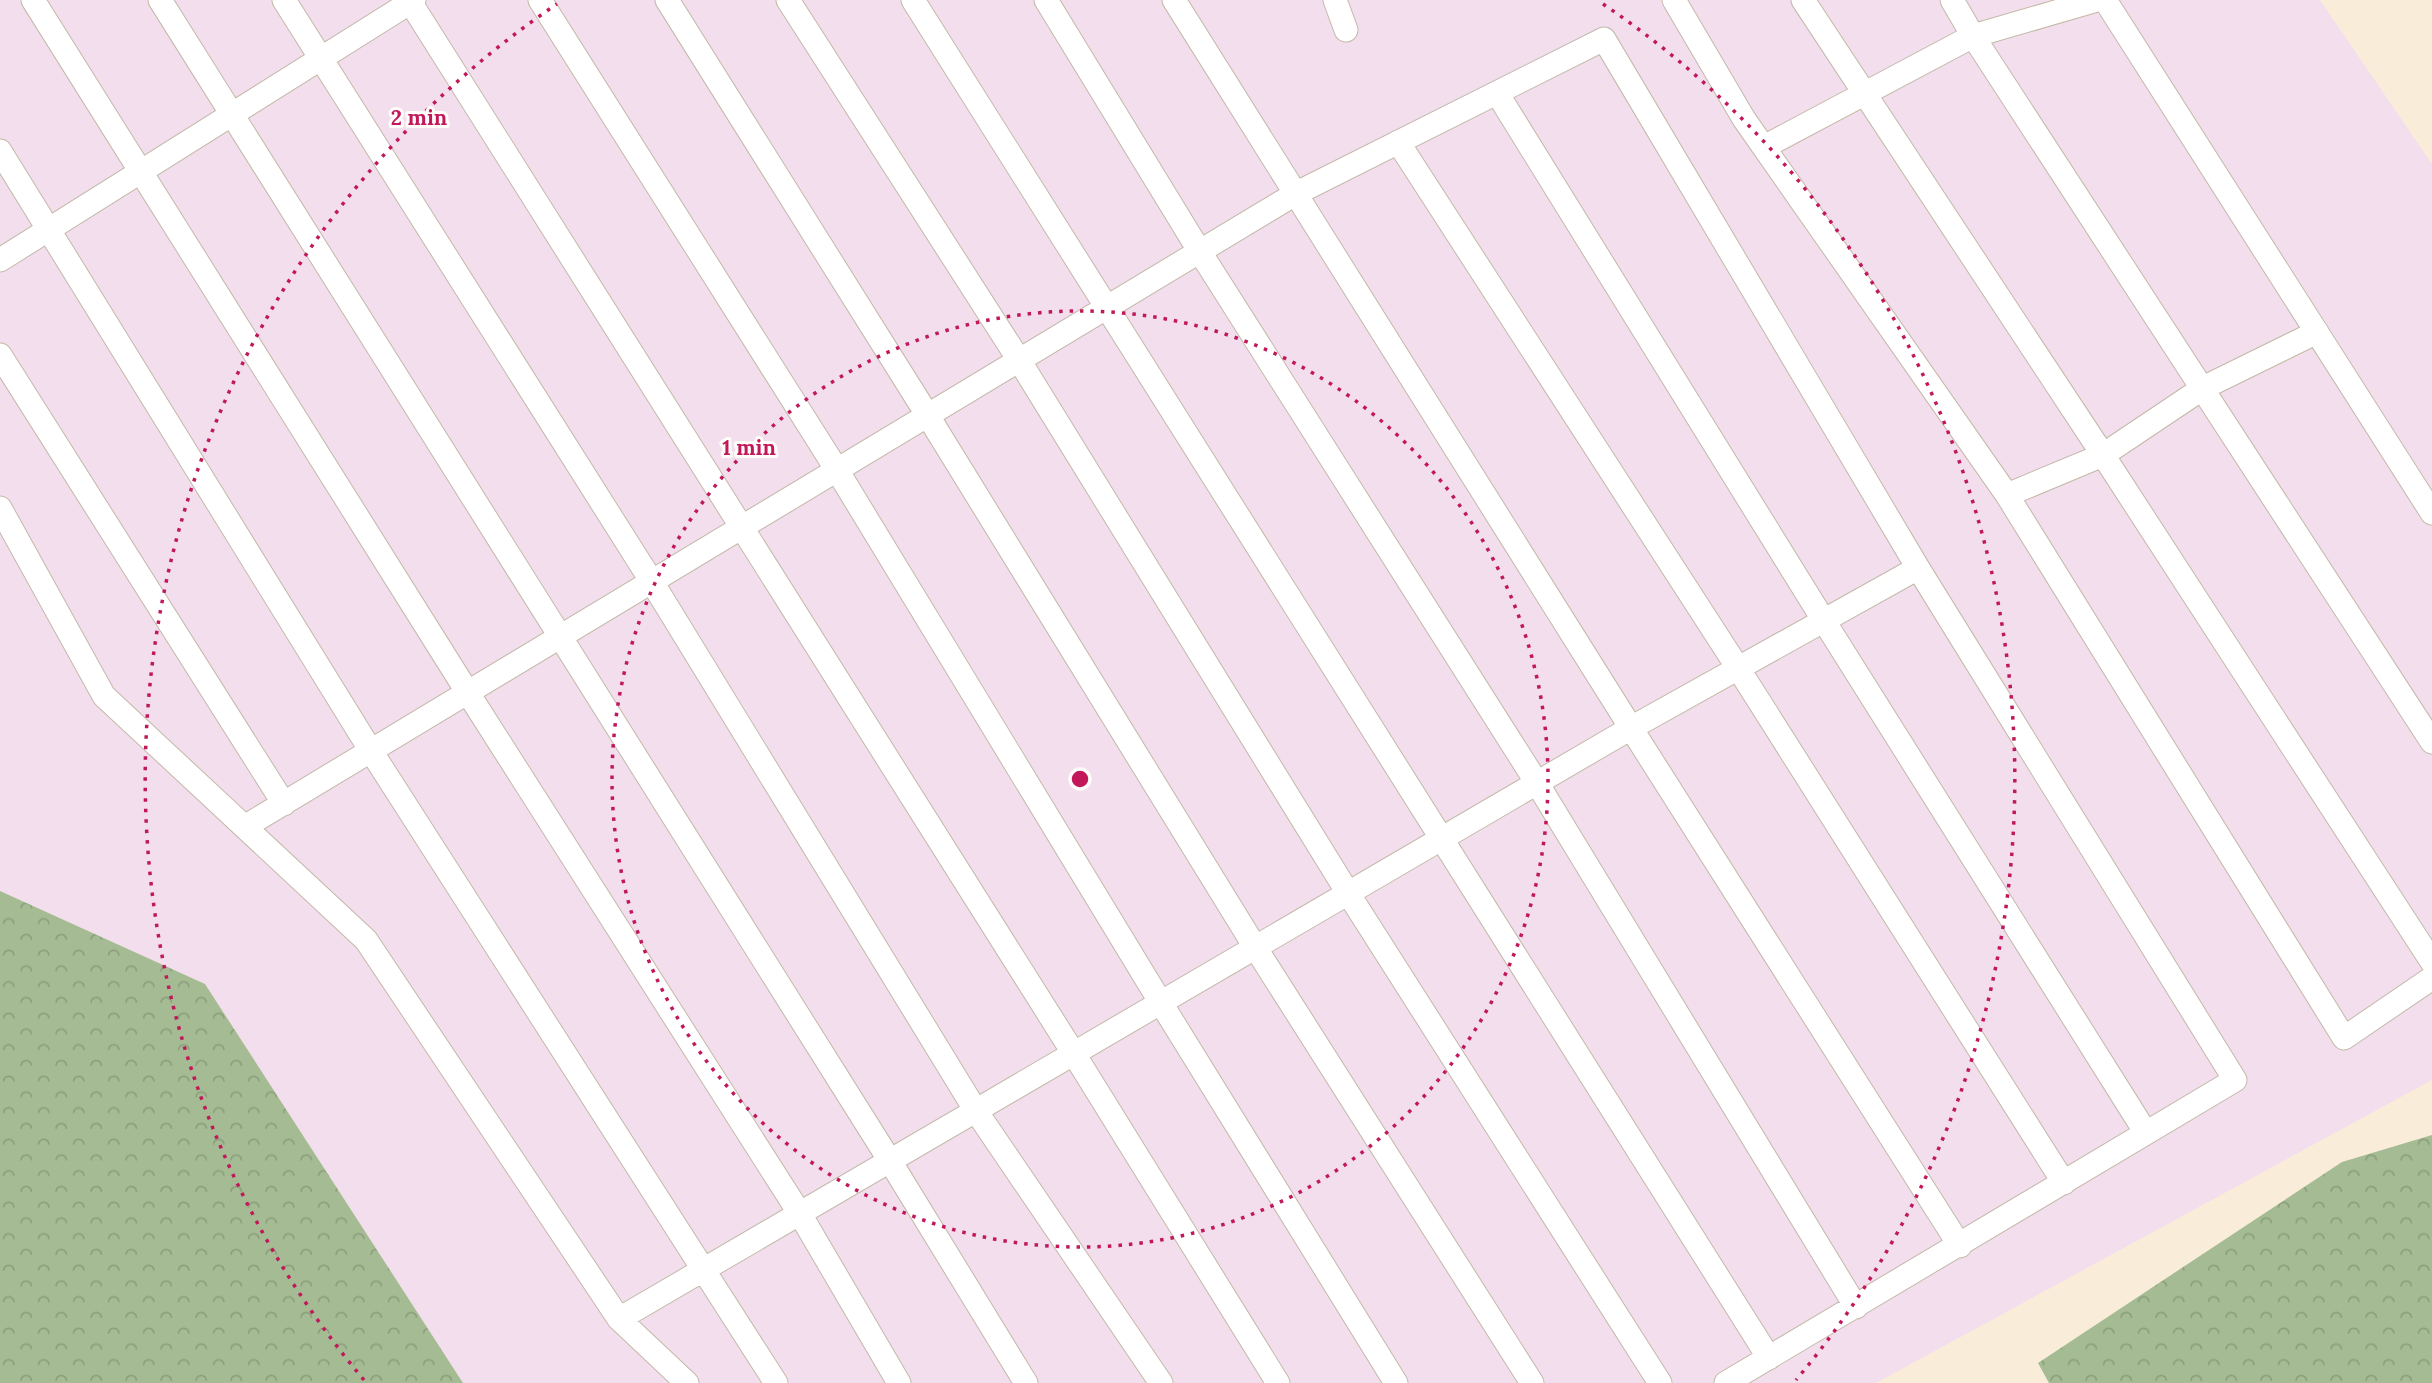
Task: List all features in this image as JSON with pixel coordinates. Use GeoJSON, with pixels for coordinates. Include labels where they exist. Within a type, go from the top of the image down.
{"type":"FeatureCollection","features":[{"type":"Feature","properties":{"kind":"lane"},"geometry":{"type":"LineString","coordinates":[[33,0],[468,693],[800,1214],[899,1383]]}},
{"type":"Feature","properties":{"kind":"lane"},"geometry":{"type":"LineString","coordinates":[[160,0],[890,1161],[1026,1383]]}},
{"type":"Feature","properties":{"kind":"lane"},"geometry":{"type":"LineString","coordinates":[[284,0],[652,582],[976,1111],[1161,1383]]}},
{"type":"Feature","properties":{"kind":"lane"},"geometry":{"type":"LineString","coordinates":[[540,0],[837,470],[1396,1383]]}},
{"type":"Feature","properties":{"kind":"lane"},"geometry":{"type":"LineString","coordinates":[[667,0],[928,416],[1255,947],[1532,1383]]}},
{"type":"Feature","properties":{"kind":"lane"},"geometry":{"type":"LineString","coordinates":[[788,0],[1020,360],[1348,894],[1660,1383]]}},
{"type":"Feature","properties":{"kind":"lane"},"geometry":{"type":"LineString","coordinates":[[913,0],[1769,1358]]}},
{"type":"Feature","properties":{"kind":"lane"},"geometry":{"type":"LineString","coordinates":[[1046,0],[1200,252],[1537,783],[1856,1307]]}},
{"type":"Feature","properties":{"kind":"lane"},"geometry":{"type":"LineString","coordinates":[[1174,0],[1960,1246]]}},
{"type":"Feature","properties":{"kind":"lane"},"geometry":{"type":"LineString","coordinates":[[1335,0],[1346,30]]}},
{"type":"Feature","properties":{"kind":"lane"},"geometry":{"type":"LineString","coordinates":[[1674,0],[1744,119],[2007,495],[2344,1038],[2432,978]]}},
{"type":"Feature","properties":{"kind":"lane"},"geometry":{"type":"LineString","coordinates":[[1803,0],[2104,456],[2432,962]]}},
{"type":"Feature","properties":{"kind":"lane"},"geometry":{"type":"LineString","coordinates":[[1952,0],[2432,742]]}},
{"type":"Feature","properties":{"kind":"lane"},"geometry":{"type":"LineString","coordinates":[[1764,148],[1973,36],[2097,0]]}},
{"type":"Feature","properties":{"kind":"lane"},"geometry":{"type":"LineString","coordinates":[[2105,0],[2432,513]]}},
{"type":"Feature","properties":{"kind":"lane"},"geometry":{"type":"LineString","coordinates":[[0,260],[411,1],[1278,1383]]}},
{"type":"Feature","properties":{"kind":"lane"},"geometry":{"type":"LineString","coordinates":[[246,826],[1295,194],[1604,39],[1918,568],[2235,1080],[1726,1383]]}},
{"type":"Feature","properties":{"kind":"lane"},"geometry":{"type":"LineString","coordinates":[[1497,93],[1824,621],[2146,1133]]}},
{"type":"Feature","properties":{"kind":"lane"},"geometry":{"type":"LineString","coordinates":[[1398,142],[1738,668],[2064,1183]]}},
{"type":"Feature","properties":{"kind":"lane"},"geometry":{"type":"LineString","coordinates":[[0,151],[371,751],[776,1383]]}},
{"type":"Feature","properties":{"kind":"lane"},"geometry":{"type":"LineString","coordinates":[[2007,495],[2104,456],[2203,388],[2317,332]]}},
{"type":"Feature","properties":{"kind":"lane"},"geometry":{"type":"LineString","coordinates":[[0,355],[284,804]]}},
{"type":"Feature","properties":{"kind":"lane"},"geometry":{"type":"LineString","coordinates":[[0,509],[104,696],[366,940],[619,1319],[687,1383]]}},
{"type":"Feature","properties":{"kind":"lane"},"geometry":{"type":"LineString","coordinates":[[619,1319],[1631,728],[1918,568]]}},
{"type":"Feature","properties":{"kind":"shaded area"},"geometry":{"type":"Polygon","coordinates":[[[0,0],[2320,0],[2432,164],[2432,1080],[1876,1383],[463,1383],[205,984],[0,891],[0,0]]]}},
{"type":"Feature","properties":{"kind":"green space"},"geometry":{"type":"Polygon","coordinates":[[[0,891],[205,984],[463,1383],[0,1383],[0,891]]]}},
{"type":"Feature","properties":{"kind":"green space"},"geometry":{"type":"Polygon","coordinates":[[[2432,1135],[2432,1383],[2049,1383],[2038,1363],[2342,1162],[2432,1135]]]}}]}
